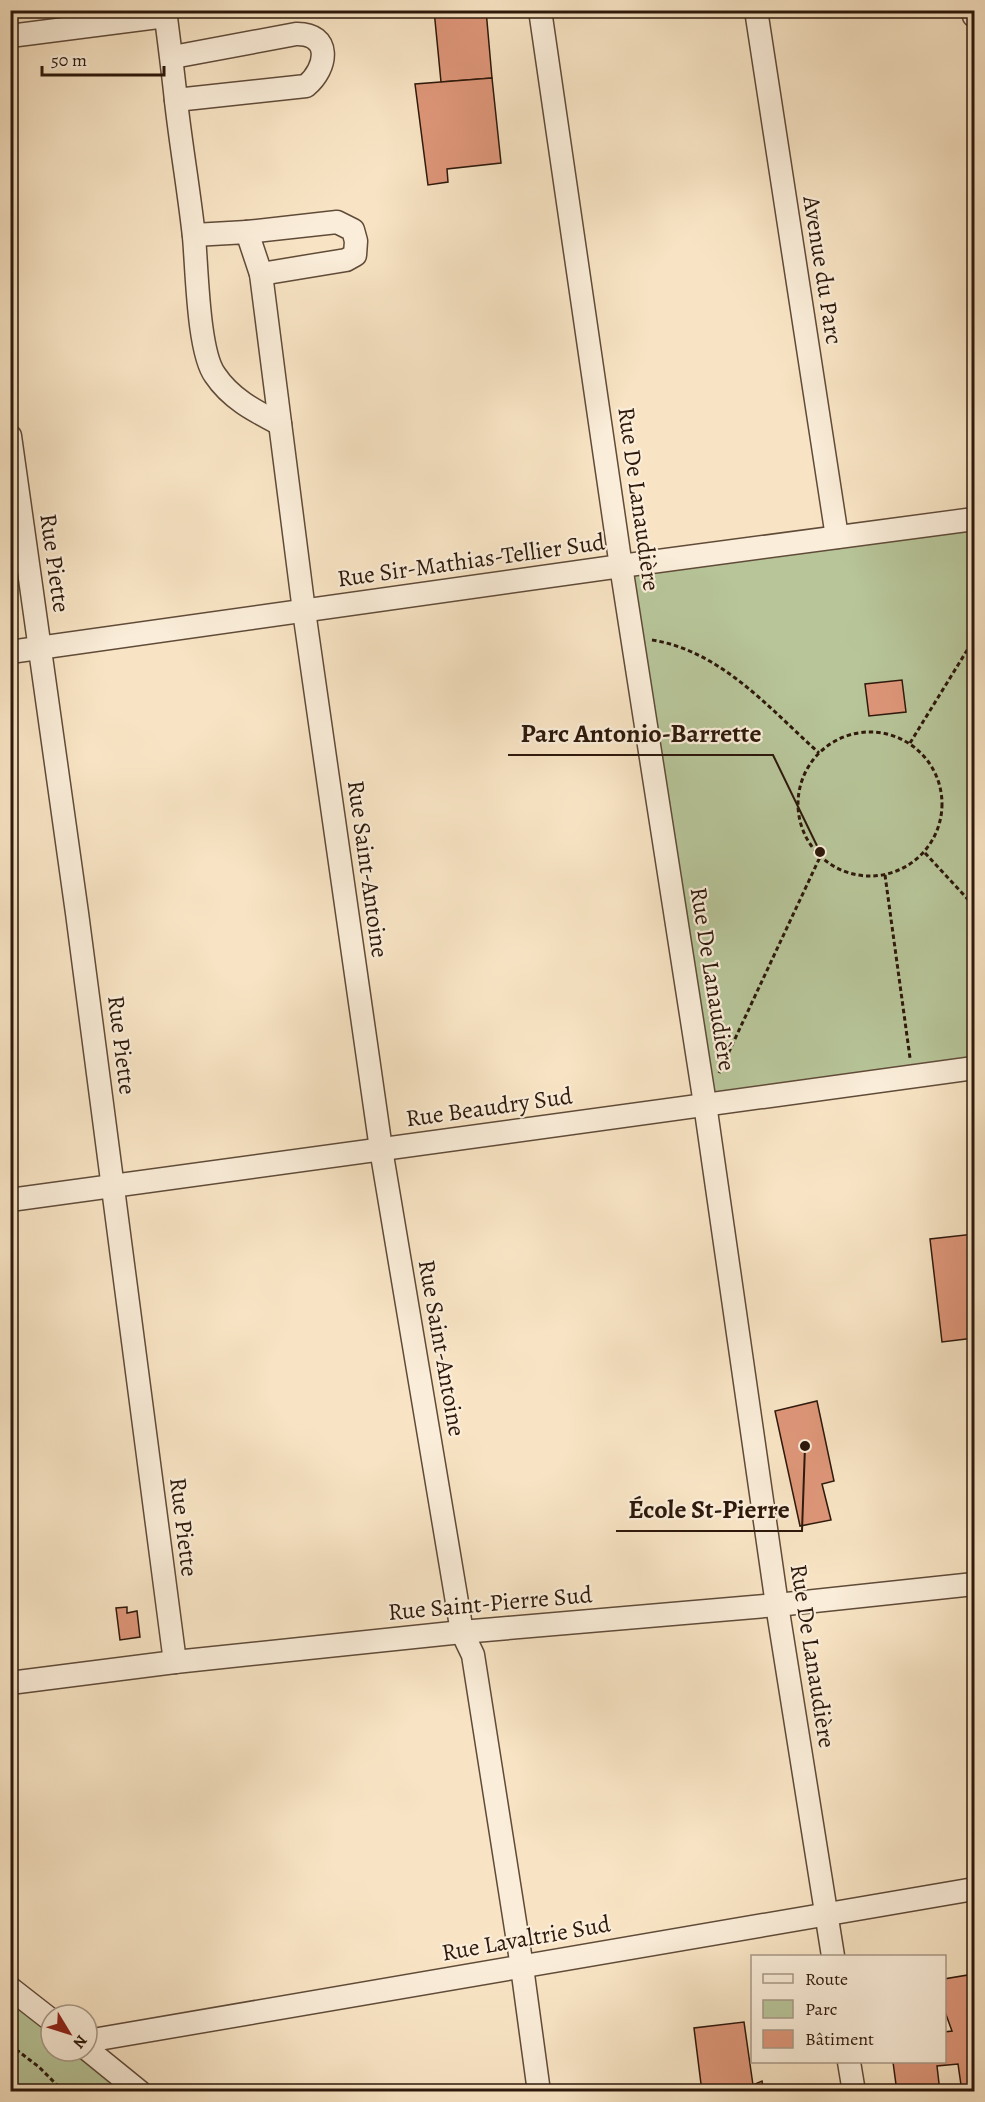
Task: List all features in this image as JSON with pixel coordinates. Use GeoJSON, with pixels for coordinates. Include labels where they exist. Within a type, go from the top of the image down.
{"type":"FeatureCollection","features":[{"type":"Feature","properties":{"kind":"street","name":"Rue De Lanaudière"},"geometry":{"type":"LineString","coordinates":[[540,10],[621,566],[705,1104],[777,1605],[833,1955]]}},
{"type":"Feature","properties":{"kind":"street","name":"Avenue du Parc"},"geometry":{"type":"LineString","coordinates":[[756,10],[837,537]]}},
{"type":"Feature","properties":{"kind":"street"},"geometry":{"type":"LineString","coordinates":[[974,10],[975,16]]}},
{"type":"Feature","properties":{"kind":"street"},"geometry":{"type":"LineString","coordinates":[[10,36],[165,13],[194,235],[205,353],[214,375],[231,394],[249,408],[280,424]]}},
{"type":"Feature","properties":{"kind":"street"},"geometry":{"type":"LineString","coordinates":[[172,57],[296,34],[308,34],[322,51],[321,70],[306,86],[176,100]]}},
{"type":"Feature","properties":{"kind":"street"},"geometry":{"type":"LineString","coordinates":[[194,235],[247,232],[337,222],[353,230],[356,241],[355,255],[346,260],[261,274]]}},
{"type":"Feature","properties":{"kind":"street","name":"Rue Saint-Antoine"},"geometry":{"type":"LineString","coordinates":[[247,232],[261,274],[304,611],[381,1149],[462,1632],[473,1654],[539,2091]]}},
{"type":"Feature","properties":{"kind":"street","name":"Rue Piette"},"geometry":{"type":"LineString","coordinates":[[10,436],[77,913],[175,1662]]}},
{"type":"Feature","properties":{"kind":"street","name":"Rue Sir-Mathias-Tellier Sud"},"geometry":{"type":"LineString","coordinates":[[10,652],[975,519]]}},
{"type":"Feature","properties":{"kind":"street","name":"Rue Beaudry Sud"},"geometry":{"type":"LineString","coordinates":[[10,1200],[975,1068]]}},
{"type":"Feature","properties":{"kind":"street","name":"Rue Saint-Pierre Sud"},"geometry":{"type":"LineString","coordinates":[[10,1683],[175,1662],[462,1632],[777,1605],[975,1584]]}},
{"type":"Feature","properties":{"kind":"street","name":"Rue Lavaltrie Sud"},"geometry":{"type":"LineString","coordinates":[[99,2039],[975,1889]]}},
{"type":"Feature","properties":{"kind":"street"},"geometry":{"type":"LineString","coordinates":[[10,1988],[39,2011]]}},
{"type":"Feature","properties":{"kind":"street"},"geometry":{"type":"LineString","coordinates":[[99,2059],[140,2091]]}},
{"type":"Feature","properties":{"kind":"street"},"geometry":{"type":"LineString","coordinates":[[849,2063],[854,2091]]}},
{"type":"Feature","properties":{"kind":"path"},"geometry":{"type":"LineString","coordinates":[[632,637],[673,643],[705,658],[733,675],[819,753]]}},
{"type":"Feature","properties":{"kind":"path"},"geometry":{"type":"LineString","coordinates":[[910,743],[975,639]]}},
{"type":"Feature","properties":{"kind":"path"},"geometry":{"type":"LineString","coordinates":[[863,732],[887,734],[910,743],[928,760],[939,782],[943,807],[938,831],[924,852],[907,867],[885,875],[862,877],[840,870],[820,857],[806,839],[799,817],[798,794],[805,772],[819,753],[839,739],[863,732]]}},
{"type":"Feature","properties":{"kind":"path"},"geometry":{"type":"LineString","coordinates":[[924,852],[975,906]]}},
{"type":"Feature","properties":{"kind":"path"},"geometry":{"type":"LineString","coordinates":[[705,1104],[820,857]]}},
{"type":"Feature","properties":{"kind":"path"},"geometry":{"type":"LineString","coordinates":[[885,875],[913,1076]]}},
{"type":"Feature","properties":{"kind":"path"},"geometry":{"type":"LineString","coordinates":[[10,2045],[39,2067],[64,2091]]}},
{"type":"Feature","properties":{"kind":"green space"},"geometry":{"type":"Polygon","coordinates":[[[974,519],[974,1068],[705,1104],[621,566],[974,519]]]}},
{"type":"Feature","properties":{"kind":"green space"},"geometry":{"type":"Polygon","coordinates":[[[10,1988],[39,2011],[39,2063],[99,2063],[99,2060],[140,2091],[11,2091],[10,1988]]]}},
{"type":"Feature","properties":{"kind":"building"},"geometry":{"type":"Polygon","coordinates":[[[434,10],[486,10],[492,78],[441,82],[434,10]]]}},
{"type":"Feature","properties":{"kind":"building"},"geometry":{"type":"Polygon","coordinates":[[[492,78],[501,163],[447,169],[448,182],[428,185],[415,84],[492,78]]]}},
{"type":"Feature","properties":{"kind":"building"},"geometry":{"type":"Polygon","coordinates":[[[902,680],[906,712],[869,716],[865,684],[902,680]]]}},
{"type":"Feature","properties":{"kind":"building"},"geometry":{"type":"Polygon","coordinates":[[[974,1234],[974,1338],[942,1342],[930,1239],[974,1234]]]}},
{"type":"Feature","properties":{"kind":"building"},"geometry":{"type":"Polygon","coordinates":[[[817,1401],[834,1481],[822,1484],[831,1520],[800,1526],[775,1411],[817,1401]]]}},
{"type":"Feature","properties":{"kind":"building"},"geometry":{"type":"Polygon","coordinates":[[[127,1607],[127,1613],[137,1611],[140,1637],[120,1640],[116,1608],[127,1607]]]}},
{"type":"Feature","properties":{"kind":"building"},"geometry":{"type":"Polygon","coordinates":[[[974,1974],[974,2092],[962,2092],[958,2064],[937,2066],[940,2092],[897,2092],[893,2063],[946,2063],[946,2032],[952,2031],[946,2014],[946,1979],[974,1974]]]}},
{"type":"Feature","properties":{"kind":"building"},"geometry":{"type":"Polygon","coordinates":[[[744,2022],[753,2085],[762,2081],[764,2092],[702,2092],[694,2028],[744,2022]]]}},
{"type":"Feature","properties":{"kind":"place","name":"Parc Antonio-Barrette"},"geometry":{"type":"Point","coordinates":[820,852]}},
{"type":"Feature","properties":{"kind":"place","name":"École St-Pierre"},"geometry":{"type":"Point","coordinates":[805,1446]}}]}
